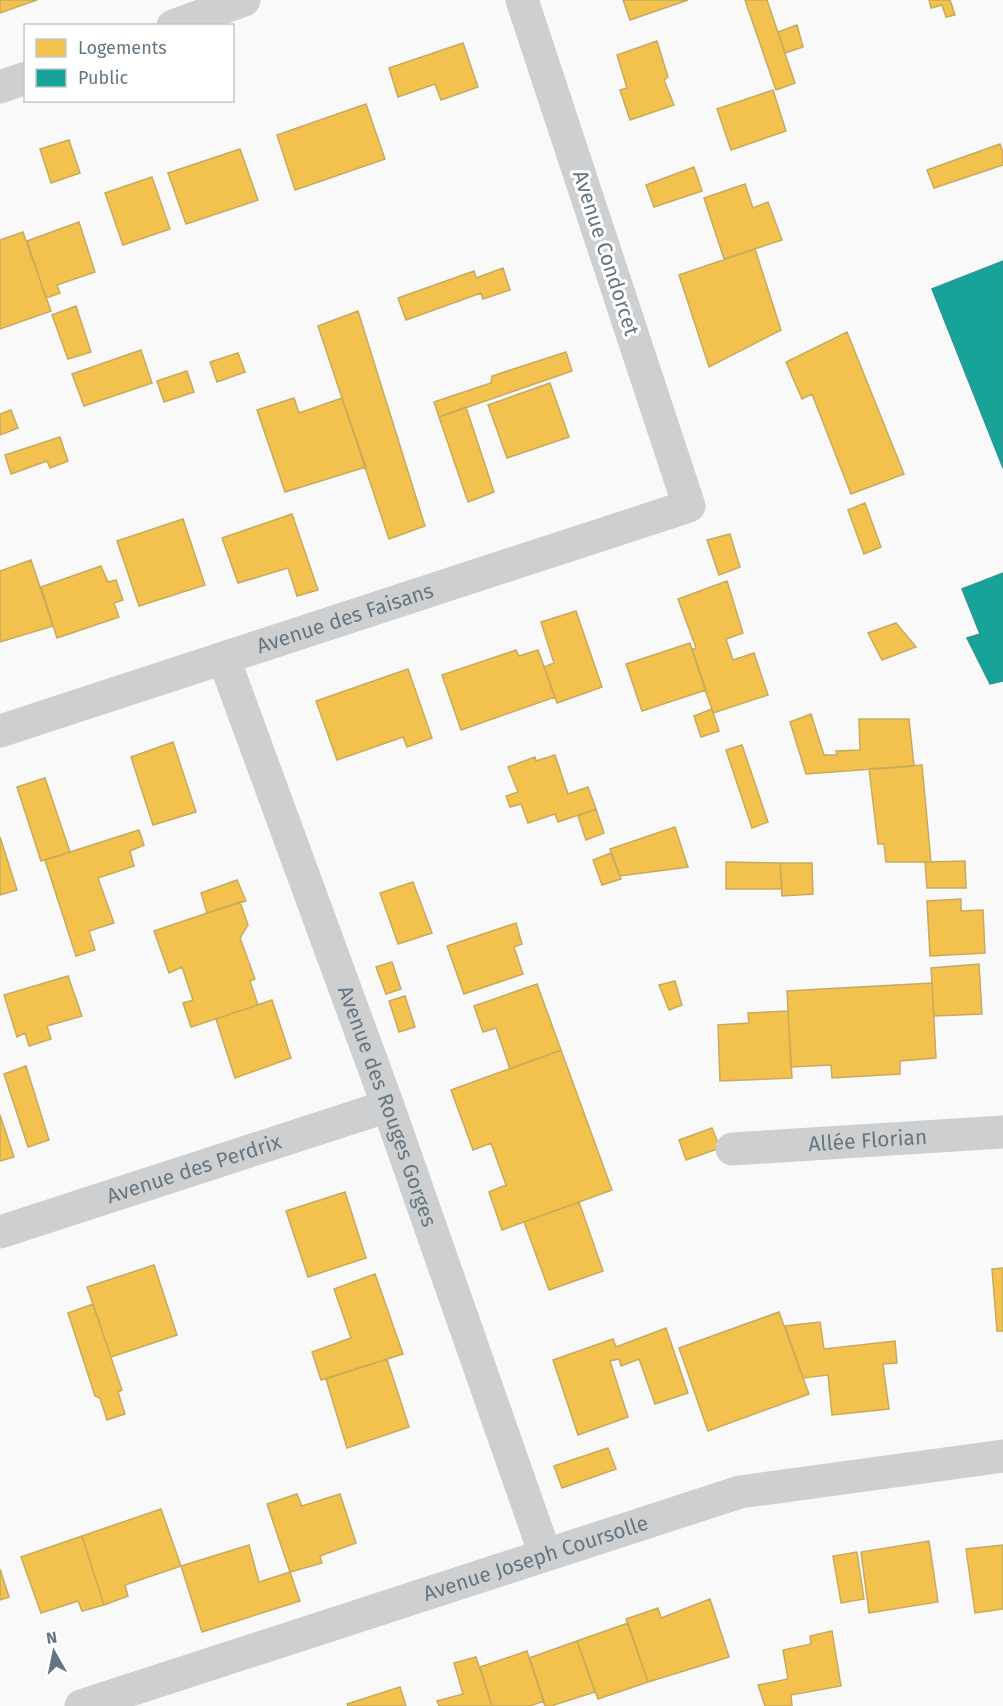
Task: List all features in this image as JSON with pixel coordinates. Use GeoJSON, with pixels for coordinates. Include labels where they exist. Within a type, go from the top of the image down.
{"type":"FeatureCollection","features":[{"type":"Feature","properties":{"kind":"street"},"geometry":{"type":"LineString","coordinates":[[178,24],[244,0]]}},
{"type":"Feature","properties":{"kind":"street","name":"Avenue Condorcet"},"geometry":{"type":"LineString","coordinates":[[522,0],[689,506]]}},
{"type":"Feature","properties":{"kind":"street"},"geometry":{"type":"LineString","coordinates":[[0,87],[24,79]]}},
{"type":"Feature","properties":{"kind":"street","name":"Avenue des Faisans"},"geometry":{"type":"LineString","coordinates":[[0,731],[689,506]]}},
{"type":"Feature","properties":{"kind":"street","name":"Avenue des Rouges Gorges"},"geometry":{"type":"LineString","coordinates":[[224,659],[388,1106],[545,1554]]}},
{"type":"Feature","properties":{"kind":"street","name":"Avenue des Perdrix"},"geometry":{"type":"LineString","coordinates":[[0,1232],[388,1106]]}},
{"type":"Feature","properties":{"kind":"street","name":"Allée Florian"},"geometry":{"type":"LineString","coordinates":[[732,1149],[1003,1132]]}},
{"type":"Feature","properties":{"kind":"street","name":"Avenue Joseph Coursolle"},"geometry":{"type":"LineString","coordinates":[[81,1706],[740,1492],[1003,1456]]}},
{"type":"Feature","properties":{"kind":"building: Logements"},"geometry":{"type":"Polygon","coordinates":[[[0,0],[37,0],[0,13],[0,0]]]}},
{"type":"Feature","properties":{"kind":"building: Logements"},"geometry":{"type":"Polygon","coordinates":[[[623,0],[688,0],[630,20],[623,0]]]}},
{"type":"Feature","properties":{"kind":"building: Logements"},"geometry":{"type":"Polygon","coordinates":[[[745,0],[767,0],[795,83],[776,90],[745,0]]]}},
{"type":"Feature","properties":{"kind":"building: Logements"},"geometry":{"type":"Polygon","coordinates":[[[929,0],[950,0],[955,15],[946,17],[942,5],[931,8],[929,0]]]}},
{"type":"Feature","properties":{"kind":"building: Logements"},"geometry":{"type":"Polygon","coordinates":[[[797,25],[803,47],[785,53],[778,32],[797,25]]]}},
{"type":"Feature","properties":{"kind":"building: Logements"},"geometry":{"type":"Polygon","coordinates":[[[657,41],[668,77],[664,80],[674,105],[630,120],[620,90],[627,88],[617,55],[657,41]]]}},
{"type":"Feature","properties":{"kind":"building: Logements"},"geometry":{"type":"Polygon","coordinates":[[[463,43],[478,87],[441,100],[435,84],[398,97],[389,68],[463,43]]]}},
{"type":"Feature","properties":{"kind":"building: Logements"},"geometry":{"type":"Polygon","coordinates":[[[773,90],[786,131],[731,150],[717,109],[773,90]]]}},
{"type":"Feature","properties":{"kind":"building: Logements"},"geometry":{"type":"Polygon","coordinates":[[[366,104],[385,159],[295,190],[277,135],[366,104]]]}},
{"type":"Feature","properties":{"kind":"building: Logements"},"geometry":{"type":"Polygon","coordinates":[[[69,140],[80,173],[51,183],[40,149],[69,140]]]}},
{"type":"Feature","properties":{"kind":"building: Logements"},"geometry":{"type":"Polygon","coordinates":[[[1000,144],[1003,165],[934,188],[927,170],[1000,144]]]}},
{"type":"Feature","properties":{"kind":"building: Logements"},"geometry":{"type":"Polygon","coordinates":[[[240,149],[258,200],[186,224],[168,173],[240,149]]]}},
{"type":"Feature","properties":{"kind":"building: Logements"},"geometry":{"type":"Polygon","coordinates":[[[694,167],[702,191],[654,207],[646,185],[694,167]]]}},
{"type":"Feature","properties":{"kind":"building: Logements"},"geometry":{"type":"Polygon","coordinates":[[[152,177],[170,229],[123,245],[105,193],[152,177]]]}},
{"type":"Feature","properties":{"kind":"building: Logements"},"geometry":{"type":"Polygon","coordinates":[[[745,184],[753,208],[768,202],[782,240],[724,259],[704,198],[745,184]]]}},
{"type":"Feature","properties":{"kind":"building: Logements"},"geometry":{"type":"Polygon","coordinates":[[[79,222],[95,272],[57,285],[60,293],[46,298],[27,241],[79,222]]]}},
{"type":"Feature","properties":{"kind":"building: Logements"},"geometry":{"type":"Polygon","coordinates":[[[23,232],[51,311],[0,329],[0,240],[23,232]]]}},
{"type":"Feature","properties":{"kind":"building: Logements"},"geometry":{"type":"Polygon","coordinates":[[[755,249],[781,330],[709,367],[679,275],[755,249]]]}},
{"type":"Feature","properties":{"kind":"building: Logements"},"geometry":{"type":"Polygon","coordinates":[[[503,268],[510,290],[483,299],[481,293],[406,320],[398,298],[474,271],[476,278],[503,268]]]}},
{"type":"Feature","properties":{"kind":"building: Logements"},"geometry":{"type":"Polygon","coordinates":[[[76,306],[91,352],[68,359],[52,315],[76,306]]]}},
{"type":"Feature","properties":{"kind":"building: Logements"},"geometry":{"type":"Polygon","coordinates":[[[358,311],[425,526],[389,539],[318,326],[358,311]]]}},
{"type":"Feature","properties":{"kind":"building: Logements"},"geometry":{"type":"Polygon","coordinates":[[[847,332],[904,474],[851,494],[812,394],[802,399],[786,362],[847,332]]]}},
{"type":"Feature","properties":{"kind":"building: Logements"},"geometry":{"type":"Polygon","coordinates":[[[141,350],[152,383],[84,406],[72,374],[141,350]]]}},
{"type":"Feature","properties":{"kind":"building: Logements"},"geometry":{"type":"Polygon","coordinates":[[[566,352],[572,371],[439,417],[434,402],[491,383],[492,376],[566,352]]]}},
{"type":"Feature","properties":{"kind":"building: Logements"},"geometry":{"type":"Polygon","coordinates":[[[238,353],[245,372],[217,382],[210,362],[238,353]]]}},
{"type":"Feature","properties":{"kind":"building: Logements"},"geometry":{"type":"Polygon","coordinates":[[[187,371],[194,392],[164,402],[157,381],[187,371]]]}},
{"type":"Feature","properties":{"kind":"building: Logements"},"geometry":{"type":"Polygon","coordinates":[[[550,383],[569,437],[507,458],[488,405],[550,383]]]}},
{"type":"Feature","properties":{"kind":"building: Logements"},"geometry":{"type":"Polygon","coordinates":[[[294,398],[299,413],[342,398],[366,467],[285,492],[257,410],[294,398]]]}},
{"type":"Feature","properties":{"kind":"building: Logements"},"geometry":{"type":"Polygon","coordinates":[[[466,407],[494,492],[468,502],[439,417],[466,407]]]}},
{"type":"Feature","properties":{"kind":"building: Logements"},"geometry":{"type":"Polygon","coordinates":[[[11,410],[18,428],[0,435],[0,414],[11,410]]]}},
{"type":"Feature","properties":{"kind":"building: Logements"},"geometry":{"type":"Polygon","coordinates":[[[60,437],[68,461],[50,468],[47,461],[11,474],[5,455],[60,437]]]}},
{"type":"Feature","properties":{"kind":"building: Logements"},"geometry":{"type":"Polygon","coordinates":[[[865,503],[881,547],[864,554],[848,510],[865,503]]]}},
{"type":"Feature","properties":{"kind":"building: Logements"},"geometry":{"type":"Polygon","coordinates":[[[292,514],[318,590],[297,596],[288,568],[238,583],[222,538],[292,514]]]}},
{"type":"Feature","properties":{"kind":"building: Logements"},"geometry":{"type":"Polygon","coordinates":[[[183,519],[205,585],[139,606],[117,541],[183,519]]]}},
{"type":"Feature","properties":{"kind":"building: Logements"},"geometry":{"type":"Polygon","coordinates":[[[730,534],[740,567],[719,575],[707,540],[730,534]]]}},
{"type":"Feature","properties":{"kind":"building: Logements"},"geometry":{"type":"Polygon","coordinates":[[[31,560],[53,626],[0,642],[0,571],[31,560]]]}},
{"type":"Feature","properties":{"kind":"building: Logements"},"geometry":{"type":"Polygon","coordinates":[[[101,566],[108,582],[116,580],[123,600],[114,603],[119,617],[57,638],[41,587],[101,566]]]}},
{"type":"Feature","properties":{"kind":"building: Logements"},"geometry":{"type":"Polygon","coordinates":[[[727,581],[743,633],[726,639],[733,660],[754,653],[768,695],[713,713],[692,650],[696,648],[678,599],[727,581]]]}},
{"type":"Feature","properties":{"kind":"building: Logements"},"geometry":{"type":"Polygon","coordinates":[[[576,611],[602,687],[557,703],[544,667],[554,663],[541,622],[576,611]]]}},
{"type":"Feature","properties":{"kind":"building: Logements"},"geometry":{"type":"Polygon","coordinates":[[[896,623],[916,647],[882,660],[868,633],[896,623]]]}},
{"type":"Feature","properties":{"kind":"building: Logements"},"geometry":{"type":"Polygon","coordinates":[[[690,643],[706,690],[642,711],[626,664],[690,643]]]}},
{"type":"Feature","properties":{"kind":"building: Logements"},"geometry":{"type":"Polygon","coordinates":[[[516,650],[519,656],[538,650],[555,697],[461,730],[442,675],[516,650]]]}},
{"type":"Feature","properties":{"kind":"building: Logements"},"geometry":{"type":"Polygon","coordinates":[[[408,669],[432,738],[407,747],[403,737],[337,760],[316,701],[408,669]]]}},
{"type":"Feature","properties":{"kind":"building: Logements"},"geometry":{"type":"Polygon","coordinates":[[[712,709],[719,731],[701,737],[694,716],[712,709]]]}},
{"type":"Feature","properties":{"kind":"building: Logements"},"geometry":{"type":"Polygon","coordinates":[[[811,714],[824,755],[837,755],[836,751],[860,750],[859,719],[909,719],[914,766],[806,774],[790,722],[811,714]]]}},
{"type":"Feature","properties":{"kind":"building: Logements"},"geometry":{"type":"Polygon","coordinates":[[[173,742],[196,812],[153,825],[131,757],[173,742]]]}},
{"type":"Feature","properties":{"kind":"building: Logements"},"geometry":{"type":"Polygon","coordinates":[[[742,745],[768,822],[752,828],[726,750],[742,745]]]}},
{"type":"Feature","properties":{"kind":"building: Logements"},"geometry":{"type":"Polygon","coordinates":[[[555,755],[568,794],[588,787],[596,809],[558,822],[555,814],[528,823],[521,804],[510,807],[506,796],[518,792],[508,767],[535,757],[536,761],[555,755]]]}},
{"type":"Feature","properties":{"kind":"building: Logements"},"geometry":{"type":"Polygon","coordinates":[[[922,765],[931,862],[886,862],[884,844],[878,844],[869,769],[922,765]]]}},
{"type":"Feature","properties":{"kind":"building: Logements"},"geometry":{"type":"Polygon","coordinates":[[[45,778],[70,852],[41,861],[17,787],[45,778]]]}},
{"type":"Feature","properties":{"kind":"building: Logements"},"geometry":{"type":"Polygon","coordinates":[[[596,809],[604,833],[586,840],[578,816],[596,809]]]}},
{"type":"Feature","properties":{"kind":"building: Logements"},"geometry":{"type":"Polygon","coordinates":[[[675,827],[688,867],[620,876],[610,849],[675,827]]]}},
{"type":"Feature","properties":{"kind":"building: Logements"},"geometry":{"type":"Polygon","coordinates":[[[139,830],[144,845],[130,851],[134,866],[98,878],[114,923],[89,931],[95,950],[76,956],[45,860],[139,830]]]}},
{"type":"Feature","properties":{"kind":"building: Logements"},"geometry":{"type":"Polygon","coordinates":[[[0,837],[17,890],[0,895],[0,837]]]}},
{"type":"Feature","properties":{"kind":"building: Logements"},"geometry":{"type":"Polygon","coordinates":[[[611,853],[621,879],[602,885],[593,860],[611,853]]]}},
{"type":"Feature","properties":{"kind":"building: Logements"},"geometry":{"type":"Polygon","coordinates":[[[965,861],[966,888],[927,888],[925,862],[965,861]]]}},
{"type":"Feature","properties":{"kind":"building: Logements"},"geometry":{"type":"Polygon","coordinates":[[[726,862],[780,863],[782,889],[726,889],[726,862]]]}},
{"type":"Feature","properties":{"kind":"building: Logements"},"geometry":{"type":"Polygon","coordinates":[[[780,863],[812,863],[813,894],[782,896],[780,863]]]}},
{"type":"Feature","properties":{"kind":"building: Logements"},"geometry":{"type":"Polygon","coordinates":[[[237,880],[246,901],[207,913],[201,893],[237,880]]]}},
{"type":"Feature","properties":{"kind":"building: Logements"},"geometry":{"type":"Polygon","coordinates":[[[413,882],[432,933],[398,944],[380,893],[413,882]]]}},
{"type":"Feature","properties":{"kind":"building: Logements"},"geometry":{"type":"Polygon","coordinates":[[[961,899],[961,911],[983,910],[985,953],[930,956],[927,901],[961,899]]]}},
{"type":"Feature","properties":{"kind":"building: Logements"},"geometry":{"type":"Polygon","coordinates":[[[240,902],[248,925],[240,938],[255,979],[250,981],[258,1005],[191,1027],[183,1003],[193,1000],[182,967],[169,973],[154,931],[240,902]]]}},
{"type":"Feature","properties":{"kind":"building: Logements"},"geometry":{"type":"Polygon","coordinates":[[[516,923],[522,944],[514,947],[523,974],[464,994],[447,946],[516,923]]]}},
{"type":"Feature","properties":{"kind":"building: Logements"},"geometry":{"type":"Polygon","coordinates":[[[392,962],[401,989],[386,994],[376,967],[392,962]]]}},
{"type":"Feature","properties":{"kind":"building: Logements"},"geometry":{"type":"Polygon","coordinates":[[[979,964],[982,1014],[934,1016],[931,968],[979,964]]]}},
{"type":"Feature","properties":{"kind":"building: Logements"},"geometry":{"type":"Polygon","coordinates":[[[68,976],[82,1016],[47,1026],[51,1039],[29,1046],[25,1033],[17,1037],[4,995],[68,976]]]}},
{"type":"Feature","properties":{"kind":"building: Logements"},"geometry":{"type":"Polygon","coordinates":[[[675,981],[682,1005],[669,1010],[659,985],[675,981]]]}},
{"type":"Feature","properties":{"kind":"building: Logements"},"geometry":{"type":"Polygon","coordinates":[[[932,983],[936,1058],[900,1061],[900,1074],[832,1078],[831,1065],[791,1067],[787,991],[932,983]]]}},
{"type":"Feature","properties":{"kind":"building: Logements"},"geometry":{"type":"Polygon","coordinates":[[[537,984],[561,1050],[510,1069],[496,1028],[483,1032],[474,1006],[537,984]]]}},
{"type":"Feature","properties":{"kind":"building: Logements"},"geometry":{"type":"Polygon","coordinates":[[[405,996],[415,1027],[399,1032],[389,1001],[405,996]]]}},
{"type":"Feature","properties":{"kind":"building: Logements"},"geometry":{"type":"Polygon","coordinates":[[[272,1000],[291,1058],[235,1078],[216,1019],[272,1000]]]}},
{"type":"Feature","properties":{"kind":"building: Logements"},"geometry":{"type":"Polygon","coordinates":[[[788,1011],[792,1078],[720,1081],[718,1025],[749,1023],[748,1013],[788,1011]]]}},
{"type":"Feature","properties":{"kind":"building: Logements"},"geometry":{"type":"Polygon","coordinates":[[[561,1050],[612,1190],[502,1230],[489,1192],[506,1185],[491,1143],[473,1150],[451,1090],[561,1050]]]}},
{"type":"Feature","properties":{"kind":"building: Logements"},"geometry":{"type":"Polygon","coordinates":[[[26,1066],[49,1140],[28,1147],[4,1074],[26,1066]]]}},
{"type":"Feature","properties":{"kind":"building: Logements"},"geometry":{"type":"Polygon","coordinates":[[[0,1115],[14,1157],[0,1161],[0,1115]]]}},
{"type":"Feature","properties":{"kind":"building: Logements"},"geometry":{"type":"Polygon","coordinates":[[[712,1128],[720,1148],[686,1160],[679,1140],[712,1128]]]}},
{"type":"Feature","properties":{"kind":"building: Logements"},"geometry":{"type":"Polygon","coordinates":[[[345,1192],[366,1258],[308,1277],[286,1211],[345,1192]]]}},
{"type":"Feature","properties":{"kind":"building: Logements"},"geometry":{"type":"Polygon","coordinates":[[[579,1202],[603,1271],[549,1290],[524,1222],[579,1202]]]}},
{"type":"Feature","properties":{"kind":"building: Logements"},"geometry":{"type":"Polygon","coordinates":[[[154,1265],[177,1335],[111,1357],[87,1287],[154,1265]]]}},
{"type":"Feature","properties":{"kind":"building: Logements"},"geometry":{"type":"Polygon","coordinates":[[[1003,1268],[1003,1331],[997,1331],[992,1269],[1003,1268]]]}},
{"type":"Feature","properties":{"kind":"building: Logements"},"geometry":{"type":"Polygon","coordinates":[[[375,1274],[403,1354],[321,1380],[312,1352],[351,1338],[334,1289],[375,1274]]]}},
{"type":"Feature","properties":{"kind":"building: Logements"},"geometry":{"type":"Polygon","coordinates":[[[93,1304],[122,1390],[118,1392],[125,1414],[107,1420],[100,1398],[95,1396],[68,1313],[93,1304]]]}},
{"type":"Feature","properties":{"kind":"building: Logements"},"geometry":{"type":"Polygon","coordinates":[[[779,1312],[809,1394],[708,1431],[679,1348],[779,1312]]]}},
{"type":"Feature","properties":{"kind":"building: Logements"},"geometry":{"type":"Polygon","coordinates":[[[820,1322],[824,1349],[895,1341],[897,1363],[883,1364],[889,1409],[832,1415],[828,1375],[803,1378],[785,1326],[820,1322]]]}},
{"type":"Feature","properties":{"kind":"building: Logements"},"geometry":{"type":"Polygon","coordinates":[[[666,1328],[688,1393],[655,1404],[639,1359],[621,1366],[619,1359],[610,1361],[628,1417],[578,1435],[553,1360],[613,1339],[616,1347],[666,1328]]]}},
{"type":"Feature","properties":{"kind":"building: Logements"},"geometry":{"type":"Polygon","coordinates":[[[387,1359],[409,1427],[347,1448],[326,1379],[387,1359]]]}},
{"type":"Feature","properties":{"kind":"building: Logements"},"geometry":{"type":"Polygon","coordinates":[[[608,1448],[616,1469],[562,1488],[554,1466],[608,1448]]]}},
{"type":"Feature","properties":{"kind":"building: Logements"},"geometry":{"type":"Polygon","coordinates":[[[297,1494],[302,1506],[340,1494],[356,1543],[320,1556],[322,1563],[290,1572],[267,1504],[297,1494]]]}},
{"type":"Feature","properties":{"kind":"building: Logements"},"geometry":{"type":"Polygon","coordinates":[[[161,1509],[181,1566],[125,1585],[128,1596],[104,1605],[82,1536],[161,1509]]]}},
{"type":"Feature","properties":{"kind":"building: Logements"},"geometry":{"type":"Polygon","coordinates":[[[82,1536],[104,1605],[82,1611],[78,1601],[41,1613],[21,1557],[82,1536]]]}},
{"type":"Feature","properties":{"kind":"building: Logements"},"geometry":{"type":"Polygon","coordinates":[[[929,1541],[938,1602],[869,1613],[861,1552],[929,1541]]]}},
{"type":"Feature","properties":{"kind":"building: Logements"},"geometry":{"type":"Polygon","coordinates":[[[249,1545],[259,1582],[290,1572],[300,1601],[202,1632],[181,1566],[249,1545]]]}},
{"type":"Feature","properties":{"kind":"building: Logements"},"geometry":{"type":"Polygon","coordinates":[[[1003,1545],[1003,1609],[975,1613],[966,1549],[1003,1545]]]}},
{"type":"Feature","properties":{"kind":"building: Logements"},"geometry":{"type":"Polygon","coordinates":[[[857,1552],[864,1599],[841,1603],[833,1556],[857,1552]]]}},
{"type":"Feature","properties":{"kind":"building: Logements"},"geometry":{"type":"Polygon","coordinates":[[[0,1569],[9,1597],[0,1600],[0,1569]]]}},
{"type":"Feature","properties":{"kind":"building: Logements"},"geometry":{"type":"Polygon","coordinates":[[[710,1599],[729,1657],[648,1682],[626,1619],[658,1608],[661,1618],[710,1599]]]}},
{"type":"Feature","properties":{"kind":"building: Logements"},"geometry":{"type":"Polygon","coordinates":[[[628,1623],[648,1682],[598,1699],[577,1641],[628,1623]]]}},
{"type":"Feature","properties":{"kind":"building: Logements"},"geometry":{"type":"Polygon","coordinates":[[[832,1631],[841,1686],[791,1695],[792,1706],[765,1706],[758,1685],[788,1679],[783,1650],[811,1644],[810,1636],[832,1631]]]}},
{"type":"Feature","properties":{"kind":"building: Logements"},"geometry":{"type":"Polygon","coordinates":[[[577,1641],[595,1692],[545,1706],[529,1658],[577,1641]]]}},
{"type":"Feature","properties":{"kind":"building: Logements"},"geometry":{"type":"Polygon","coordinates":[[[527,1651],[544,1701],[530,1706],[492,1706],[480,1667],[527,1651]]]}},
{"type":"Feature","properties":{"kind":"building: Logements"},"geometry":{"type":"Polygon","coordinates":[[[476,1657],[492,1706],[439,1706],[437,1701],[463,1694],[454,1663],[476,1657]]]}},
{"type":"Feature","properties":{"kind":"building: Logements"},"geometry":{"type":"Polygon","coordinates":[[[400,1687],[406,1706],[348,1706],[347,1704],[400,1687]]]}},
{"type":"Feature","properties":{"kind":"building: Public"},"geometry":{"type":"Polygon","coordinates":[[[1003,261],[1003,468],[932,289],[1003,261]]]}},
{"type":"Feature","properties":{"kind":"building: Public"},"geometry":{"type":"Polygon","coordinates":[[[1003,573],[1003,681],[990,684],[967,638],[980,634],[962,589],[1003,573]]]}}]}
